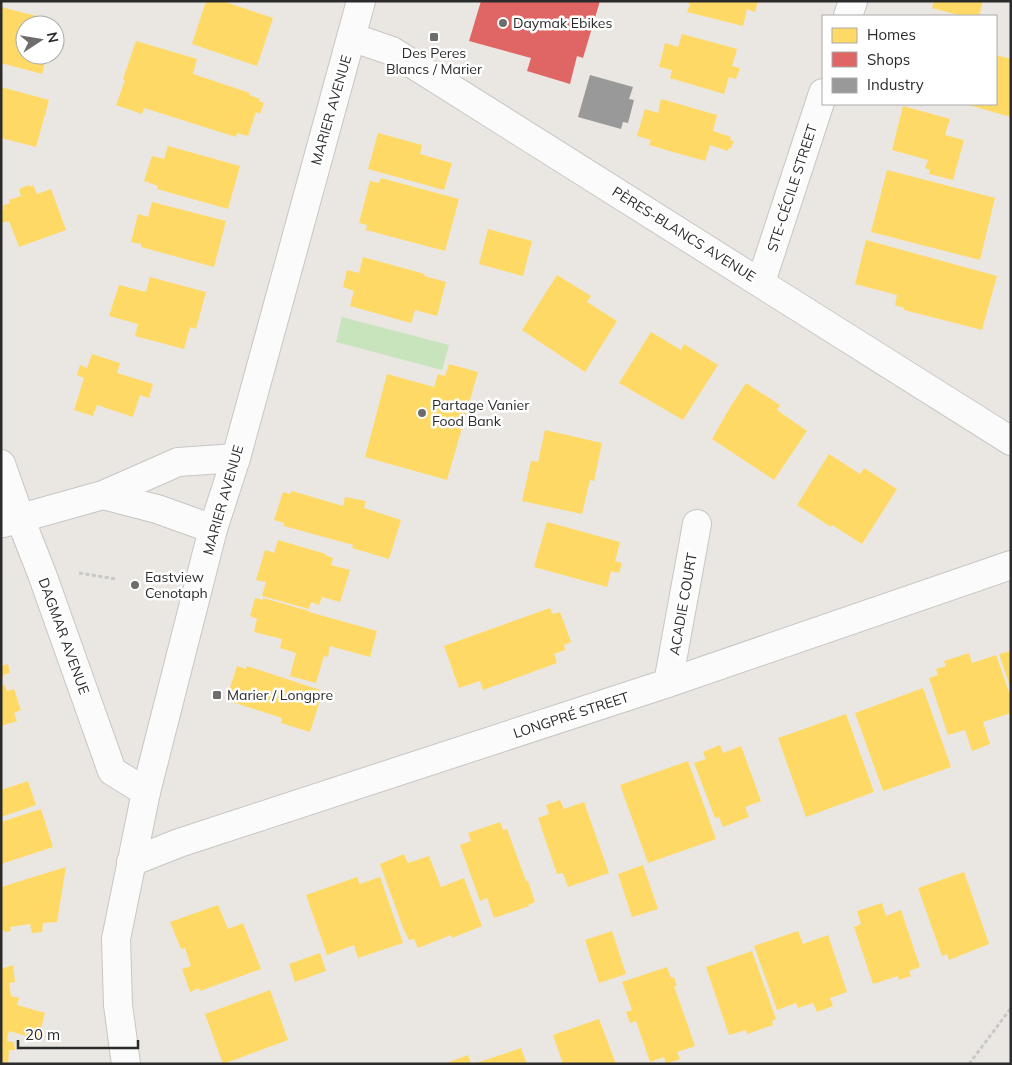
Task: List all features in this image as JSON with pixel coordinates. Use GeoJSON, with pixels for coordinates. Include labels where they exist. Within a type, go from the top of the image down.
{"type":"FeatureCollection","features":[{"type":"Feature","properties":{"kind":"street","name":"MARIER AVENUE"},"geometry":{"type":"LineString","coordinates":[[126,1064],[118,1005],[116,939],[146,792],[213,529],[236,458],[361,1]]}},
{"type":"Feature","properties":{"kind":"street"},"geometry":{"type":"LineString","coordinates":[[848,15],[853,1]]}},
{"type":"Feature","properties":{"kind":"street","name":"PÈRES-BLANCS AVENUE"},"geometry":{"type":"LineString","coordinates":[[351,37],[392,51],[1011,441]]}},
{"type":"Feature","properties":{"kind":"street","name":"STE-CÉCILE STREET"},"geometry":{"type":"LineString","coordinates":[[761,282],[822,96]]}},
{"type":"Feature","properties":{"kind":"street"},"geometry":{"type":"LineString","coordinates":[[10,520],[102,495],[178,462],[236,458]]}},
{"type":"Feature","properties":{"kind":"street","name":"DAGMAR AVENUE"},"geometry":{"type":"LineString","coordinates":[[1,464],[10,520],[42,574],[112,771],[146,792]]}},
{"type":"Feature","properties":{"kind":"street"},"geometry":{"type":"LineString","coordinates":[[102,495],[158,509],[213,529]]}},
{"type":"Feature","properties":{"kind":"street","name":"ACADIE COURT"},"geometry":{"type":"LineString","coordinates":[[668,683],[697,524]]}},
{"type":"Feature","properties":{"kind":"street","name":"LONGPRÉ STREET"},"geometry":{"type":"LineString","coordinates":[[131,862],[188,840],[668,683],[1011,565]]}},
{"type":"Feature","properties":{"kind":"path"},"geometry":{"type":"LineString","coordinates":[[78,573],[116,579]]}},
{"type":"Feature","properties":{"kind":"path"},"geometry":{"type":"LineString","coordinates":[[969,1064],[1011,1008]]}},
{"type":"Feature","properties":{"kind":"green space"},"geometry":{"type":"Polygon","coordinates":[[[342,317],[449,345],[442,370],[336,342],[342,317]]]}},
{"type":"Feature","properties":{"kind":"building: Homes"},"geometry":{"type":"Polygon","coordinates":[[[206,1],[222,1],[273,18],[257,66],[192,44],[206,1]]]}},
{"type":"Feature","properties":{"kind":"building: Homes"},"geometry":{"type":"Polygon","coordinates":[[[683,1],[758,1],[755,12],[747,9],[743,26],[687,12],[690,4],[683,1]]]}},
{"type":"Feature","properties":{"kind":"building: Homes"},"geometry":{"type":"Polygon","coordinates":[[[934,1],[983,1],[979,15],[958,15],[932,8],[934,1]]]}},
{"type":"Feature","properties":{"kind":"building: Homes"},"geometry":{"type":"Polygon","coordinates":[[[1,7],[32,15],[15,15],[15,65],[44,65],[42,74],[1,63],[1,7]]]}},
{"type":"Feature","properties":{"kind":"building: Homes"},"geometry":{"type":"Polygon","coordinates":[[[682,34],[737,49],[732,66],[740,68],[736,79],[729,77],[724,94],[670,78],[672,70],[659,67],[665,43],[678,47],[682,34]]]}},
{"type":"Feature","properties":{"kind":"building: Homes"},"geometry":{"type":"Polygon","coordinates":[[[136,41],[197,59],[193,74],[250,93],[249,95],[260,99],[259,101],[264,103],[260,114],[256,112],[248,136],[237,133],[236,137],[144,108],[142,114],[116,105],[136,41]]]}},
{"type":"Feature","properties":{"kind":"building: Homes"},"geometry":{"type":"Polygon","coordinates":[[[997,55],[1011,59],[1011,117],[969,105],[997,105],[997,55]]]}},
{"type":"Feature","properties":{"kind":"building: Homes"},"geometry":{"type":"Polygon","coordinates":[[[1,87],[49,100],[36,147],[1,138],[1,87]]]}},
{"type":"Feature","properties":{"kind":"building: Homes"},"geometry":{"type":"Polygon","coordinates":[[[661,99],[717,115],[713,131],[731,137],[730,140],[734,141],[731,148],[728,151],[710,145],[705,161],[649,145],[651,140],[637,136],[645,109],[658,113],[661,99]]]}},
{"type":"Feature","properties":{"kind":"building: Homes"},"geometry":{"type":"Polygon","coordinates":[[[903,106],[950,119],[945,135],[964,140],[953,180],[929,174],[930,170],[925,168],[928,160],[892,150],[903,106]]]}},
{"type":"Feature","properties":{"kind":"building: Homes"},"geometry":{"type":"Polygon","coordinates":[[[378,133],[422,145],[420,154],[452,163],[444,190],[368,169],[378,133]]]}},
{"type":"Feature","properties":{"kind":"building: Homes"},"geometry":{"type":"Polygon","coordinates":[[[168,146],[240,166],[228,209],[157,189],[158,186],[144,181],[152,156],[164,159],[168,146]]]}},
{"type":"Feature","properties":{"kind":"building: Homes"},"geometry":{"type":"Polygon","coordinates":[[[887,170],[995,198],[980,260],[871,232],[887,170]]]}},
{"type":"Feature","properties":{"kind":"building: Homes"},"geometry":{"type":"Polygon","coordinates":[[[381,178],[459,199],[445,251],[366,230],[367,225],[359,223],[370,181],[379,183],[381,178]]]}},
{"type":"Feature","properties":{"kind":"building: Homes"},"geometry":{"type":"Polygon","coordinates":[[[29,185],[29,187],[33,185],[37,194],[51,189],[66,230],[19,247],[9,221],[1,223],[1,210],[4,209],[2,206],[10,203],[9,200],[21,196],[19,189],[29,185]]]}},
{"type":"Feature","properties":{"kind":"building: Homes"},"geometry":{"type":"Polygon","coordinates":[[[152,202],[226,221],[214,267],[141,247],[141,244],[131,242],[138,214],[148,217],[152,202]]]}},
{"type":"Feature","properties":{"kind":"building: Homes"},"geometry":{"type":"Polygon","coordinates":[[[488,229],[532,241],[523,276],[479,264],[488,229]]]}},
{"type":"Feature","properties":{"kind":"building: Homes"},"geometry":{"type":"Polygon","coordinates":[[[866,240],[997,276],[982,330],[904,310],[904,308],[895,305],[897,295],[855,284],[866,240]]]}},
{"type":"Feature","properties":{"kind":"building: Homes"},"geometry":{"type":"Polygon","coordinates":[[[363,257],[425,274],[424,276],[446,282],[437,316],[415,310],[411,323],[350,306],[354,291],[343,287],[347,270],[359,273],[363,257]]]}},
{"type":"Feature","properties":{"kind":"building: Homes"},"geometry":{"type":"Polygon","coordinates":[[[557,275],[591,296],[587,302],[617,321],[585,372],[522,330],[557,275]]]}},
{"type":"Feature","properties":{"kind":"building: Homes"},"geometry":{"type":"Polygon","coordinates":[[[150,277],[206,292],[196,329],[190,327],[184,349],[135,336],[138,324],[109,316],[119,285],[146,292],[150,277]]]}},
{"type":"Feature","properties":{"kind":"building: Homes"},"geometry":{"type":"Polygon","coordinates":[[[651,332],[681,350],[684,344],[718,365],[683,420],[619,383],[651,332]]]}},
{"type":"Feature","properties":{"kind":"building: Homes"},"geometry":{"type":"Polygon","coordinates":[[[92,354],[120,363],[117,373],[153,384],[149,398],[140,395],[133,417],[97,405],[93,416],[74,410],[84,378],[77,375],[80,365],[87,368],[92,354]]]}},
{"type":"Feature","properties":{"kind":"building: Homes","name":"Partage Vanier Food Bank"},"geometry":{"type":"Polygon","coordinates":[[[449,364],[478,372],[447,480],[365,457],[387,374],[434,387],[438,374],[445,376],[449,364]]]}},
{"type":"Feature","properties":{"kind":"building: Homes"},"geometry":{"type":"Polygon","coordinates":[[[746,383],[780,405],[777,410],[807,431],[774,480],[712,439],[746,383]]]}},
{"type":"Feature","properties":{"kind":"building: Homes"},"geometry":{"type":"Polygon","coordinates":[[[545,430],[602,443],[594,481],[590,480],[582,514],[522,501],[531,461],[538,462],[545,430]]]}},
{"type":"Feature","properties":{"kind":"building: Homes"},"geometry":{"type":"Polygon","coordinates":[[[829,454],[860,474],[864,468],[897,489],[862,544],[797,505],[829,454]]]}},
{"type":"Feature","properties":{"kind":"building: Homes"},"geometry":{"type":"Polygon","coordinates":[[[292,491],[343,506],[345,497],[366,501],[364,508],[401,520],[389,559],[352,548],[353,545],[284,526],[284,523],[274,520],[283,492],[290,494],[292,491]]]}},
{"type":"Feature","properties":{"kind":"building: Homes"},"geometry":{"type":"Polygon","coordinates":[[[547,522],[620,542],[615,561],[622,563],[619,573],[611,571],[607,587],[534,567],[547,522]]]}},
{"type":"Feature","properties":{"kind":"building: Homes"},"geometry":{"type":"Polygon","coordinates":[[[278,540],[326,554],[333,558],[331,565],[350,570],[340,602],[322,597],[319,605],[311,602],[309,609],[262,596],[266,582],[256,580],[265,550],[274,553],[278,540]]]}},
{"type":"Feature","properties":{"kind":"building: Homes"},"geometry":{"type":"Polygon","coordinates":[[[255,598],[263,600],[263,598],[377,631],[370,657],[330,646],[328,657],[324,656],[316,683],[290,676],[296,653],[280,648],[282,639],[254,632],[257,619],[250,616],[255,598]]]}},
{"type":"Feature","properties":{"kind":"building: Homes"},"geometry":{"type":"Polygon","coordinates":[[[550,608],[553,614],[560,612],[571,642],[564,645],[565,650],[554,654],[557,663],[483,690],[480,681],[459,688],[444,646],[550,608]]]}},
{"type":"Feature","properties":{"kind":"building: Homes"},"geometry":{"type":"Polygon","coordinates":[[[1011,651],[1011,686],[1010,686],[999,654],[1011,651]]]}},
{"type":"Feature","properties":{"kind":"building: Homes"},"geometry":{"type":"Polygon","coordinates":[[[969,653],[972,663],[996,655],[1011,698],[1011,713],[983,722],[990,744],[972,751],[965,730],[948,735],[929,678],[938,675],[936,669],[946,666],[944,661],[969,653]]]}},
{"type":"Feature","properties":{"kind":"building: Homes"},"geometry":{"type":"Polygon","coordinates":[[[8,664],[10,673],[3,675],[1,679],[1,666],[8,664]]]}},
{"type":"Feature","properties":{"kind":"building: Homes"},"geometry":{"type":"Polygon","coordinates":[[[237,666],[246,669],[247,666],[323,691],[310,732],[281,723],[282,718],[226,700],[237,666]]]}},
{"type":"Feature","properties":{"kind":"building: Homes"},"geometry":{"type":"Polygon","coordinates":[[[5,685],[7,691],[14,689],[21,710],[14,713],[17,721],[1,726],[1,686],[5,685]]]}},
{"type":"Feature","properties":{"kind":"building: Homes"},"geometry":{"type":"Polygon","coordinates":[[[923,688],[951,767],[883,791],[855,713],[923,688]]]}},
{"type":"Feature","properties":{"kind":"building: Homes"},"geometry":{"type":"Polygon","coordinates":[[[846,714],[874,792],[806,817],[778,738],[846,714]]]}},
{"type":"Feature","properties":{"kind":"building: Homes"},"geometry":{"type":"Polygon","coordinates":[[[720,745],[723,753],[741,746],[761,801],[745,807],[749,817],[723,827],[719,817],[715,818],[694,763],[706,759],[703,752],[720,745]]]}},
{"type":"Feature","properties":{"kind":"building: Homes"},"geometry":{"type":"Polygon","coordinates":[[[688,761],[716,839],[648,863],[620,785],[688,761]]]}},
{"type":"Feature","properties":{"kind":"building: Homes"},"geometry":{"type":"Polygon","coordinates":[[[28,781],[36,805],[1,817],[1,790],[28,781]]]}},
{"type":"Feature","properties":{"kind":"building: Homes"},"geometry":{"type":"Polygon","coordinates":[[[560,800],[564,809],[584,802],[609,873],[568,887],[563,873],[557,874],[538,818],[549,814],[546,805],[560,800]]]}},
{"type":"Feature","properties":{"kind":"building: Homes"},"geometry":{"type":"Polygon","coordinates":[[[41,809],[53,847],[1,864],[1,822],[41,809]]]}},
{"type":"Feature","properties":{"kind":"building: Homes"},"geometry":{"type":"Polygon","coordinates":[[[500,822],[503,830],[507,829],[535,902],[529,906],[494,918],[487,898],[480,901],[460,845],[471,841],[468,833],[500,822]]]}},
{"type":"Feature","properties":{"kind":"building: Homes"},"geometry":{"type":"Polygon","coordinates":[[[404,854],[408,863],[429,856],[441,887],[464,878],[482,926],[452,938],[451,935],[418,948],[414,939],[409,940],[380,864],[404,854]]]}},
{"type":"Feature","properties":{"kind":"building: Homes"},"geometry":{"type":"Polygon","coordinates":[[[643,865],[658,909],[632,917],[618,874],[643,865]]]}},
{"type":"Feature","properties":{"kind":"building: Homes"},"geometry":{"type":"Polygon","coordinates":[[[66,867],[57,922],[43,923],[42,932],[32,933],[30,924],[10,927],[11,931],[5,932],[1,929],[1,887],[66,867]]]}},
{"type":"Feature","properties":{"kind":"building: Homes"},"geometry":{"type":"Polygon","coordinates":[[[964,872],[989,944],[949,960],[947,954],[942,956],[918,888],[964,872]]]}},
{"type":"Feature","properties":{"kind":"building: Homes"},"geometry":{"type":"Polygon","coordinates":[[[357,877],[360,884],[380,877],[403,943],[358,958],[354,945],[327,955],[306,895],[357,877]]]}},
{"type":"Feature","properties":{"kind":"building: Homes"},"geometry":{"type":"Polygon","coordinates":[[[882,903],[886,916],[901,910],[920,967],[909,971],[911,976],[899,980],[898,976],[873,984],[854,927],[861,924],[857,911],[882,903]]]}},
{"type":"Feature","properties":{"kind":"building: Homes"},"geometry":{"type":"Polygon","coordinates":[[[218,905],[228,929],[243,923],[261,969],[200,991],[199,988],[190,992],[182,969],[191,966],[185,948],[181,949],[170,922],[218,905]]]}},
{"type":"Feature","properties":{"kind":"building: Homes"},"geometry":{"type":"Polygon","coordinates":[[[612,931],[626,974],[599,983],[585,940],[612,931]]]}},
{"type":"Feature","properties":{"kind":"building: Homes"},"geometry":{"type":"Polygon","coordinates":[[[798,931],[803,944],[828,935],[847,992],[830,998],[833,1006],[817,1012],[813,1003],[798,1008],[796,1003],[777,1010],[754,946],[798,931]]]}},
{"type":"Feature","properties":{"kind":"building: Homes"},"geometry":{"type":"Polygon","coordinates":[[[752,951],[776,1019],[772,1021],[773,1025],[747,1034],[746,1030],[729,1035],[706,967],[752,951]]]}},
{"type":"Feature","properties":{"kind":"building: Homes"},"geometry":{"type":"Polygon","coordinates":[[[320,953],[326,971],[295,982],[289,964],[320,953]]]}},
{"type":"Feature","properties":{"kind":"building: Homes"},"geometry":{"type":"Polygon","coordinates":[[[13,965],[15,982],[9,983],[11,996],[19,998],[17,1005],[45,1013],[38,1039],[9,1031],[7,1041],[14,1042],[15,1050],[9,1050],[8,1064],[1,1064],[1,969],[13,965]]]}},
{"type":"Feature","properties":{"kind":"building: Homes"},"geometry":{"type":"Polygon","coordinates":[[[667,967],[671,978],[674,977],[677,986],[674,986],[695,1046],[677,1052],[680,1059],[666,1064],[664,1057],[650,1062],[636,1021],[630,1023],[626,1012],[632,1010],[622,982],[667,967]]]}},
{"type":"Feature","properties":{"kind":"building: Homes"},"geometry":{"type":"Polygon","coordinates":[[[270,990],[288,1040],[223,1064],[205,1014],[270,990]]]}},
{"type":"Feature","properties":{"kind":"building: Homes"},"geometry":{"type":"Polygon","coordinates":[[[599,1019],[616,1064],[563,1064],[553,1035],[599,1019]]]}},
{"type":"Feature","properties":{"kind":"building: Homes"},"geometry":{"type":"Polygon","coordinates":[[[521,1048],[527,1064],[476,1064],[476,1063],[521,1048]]]}},
{"type":"Feature","properties":{"kind":"building: Homes"},"geometry":{"type":"Polygon","coordinates":[[[468,1055],[471,1064],[449,1064],[449,1062],[468,1055]]]}},
{"type":"Feature","properties":{"kind":"building: Shops"},"geometry":{"type":"Polygon","coordinates":[[[481,1],[600,1],[583,58],[577,56],[570,84],[527,71],[531,58],[469,41],[481,1]]]}},
{"type":"Feature","properties":{"kind":"building: Industry"},"geometry":{"type":"Polygon","coordinates":[[[590,75],[633,87],[629,99],[634,100],[628,123],[623,122],[621,129],[578,117],[590,75]]]}},
{"type":"Feature","properties":{"kind":"place","name":"Daymak Ebikes"},"geometry":{"type":"Point","coordinates":[503,23]}},
{"type":"Feature","properties":{"kind":"place","name":"Des Peres Blancs / Marier"},"geometry":{"type":"Point","coordinates":[434,37]}},
{"type":"Feature","properties":{"kind":"place","name":"Partage Vanier Food Bank"},"geometry":{"type":"Point","coordinates":[422,413]}},
{"type":"Feature","properties":{"kind":"place","name":"Eastview Cenotaph"},"geometry":{"type":"Point","coordinates":[135,585]}},
{"type":"Feature","properties":{"kind":"place","name":"Marier / Longpre"},"geometry":{"type":"Point","coordinates":[217,695]}}]}
